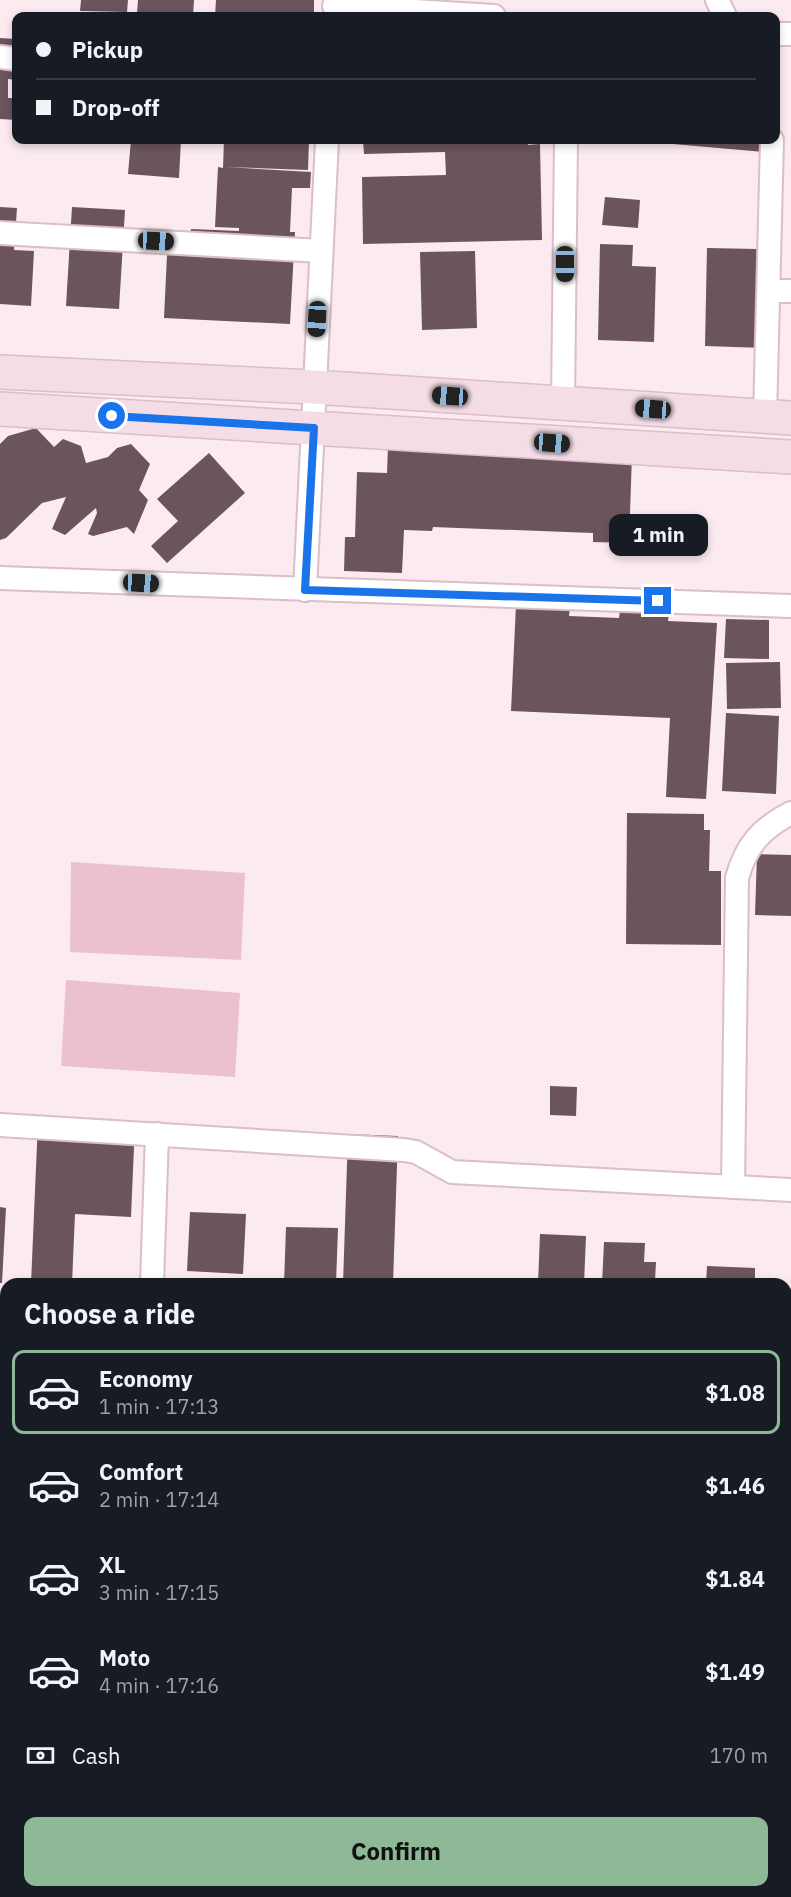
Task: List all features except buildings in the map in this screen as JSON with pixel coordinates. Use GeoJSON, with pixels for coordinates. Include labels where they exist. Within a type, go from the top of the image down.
{"type":"FeatureCollection","features":[{"type":"Feature","properties":{"kind":"street"},"geometry":{"type":"LineString","coordinates":[[334,7],[423,12]]}},
{"type":"Feature","properties":{"kind":"street"},"geometry":{"type":"LineString","coordinates":[[305,590],[327,144]]}},
{"type":"Feature","properties":{"kind":"street"},"geometry":{"type":"LineString","coordinates":[[563,403],[566,144]]}},
{"type":"Feature","properties":{"kind":"street"},"geometry":{"type":"LineString","coordinates":[[0,372],[314,387],[778,418],[780,291],[772,144]]}},
{"type":"Feature","properties":{"kind":"street"},"geometry":{"type":"LineString","coordinates":[[0,233],[321,251]]}},
{"type":"Feature","properties":{"kind":"street"},"geometry":{"type":"LineString","coordinates":[[0,409],[791,457]]}},
{"type":"Feature","properties":{"kind":"street"},"geometry":{"type":"LineString","coordinates":[[0,578],[791,606]]}},
{"type":"Feature","properties":{"kind":"street"},"geometry":{"type":"LineString","coordinates":[[733,1187],[737,878],[741,864],[757,838],[769,824],[791,813]]}},
{"type":"Feature","properties":{"kind":"street"},"geometry":{"type":"LineString","coordinates":[[0,1125],[404,1150],[416,1152],[452,1172],[791,1190]]}},
{"type":"Feature","properties":{"kind":"street"},"geometry":{"type":"LineString","coordinates":[[152,1278],[157,1134]]}},
{"type":"Feature","properties":{"kind":"shaded area"},"geometry":{"type":"Polygon","coordinates":[[[71,862],[245,873],[241,960],[70,952],[71,862]]]}},
{"type":"Feature","properties":{"kind":"shaded area"},"geometry":{"type":"Polygon","coordinates":[[[66,980],[240,993],[235,1077],[61,1066],[66,980]]]}},
{"type":"Feature","properties":{"kind":"route"},"geometry":{"type":"LineString","coordinates":[[112,416],[314,428],[305,590],[658,601]]}}]}
